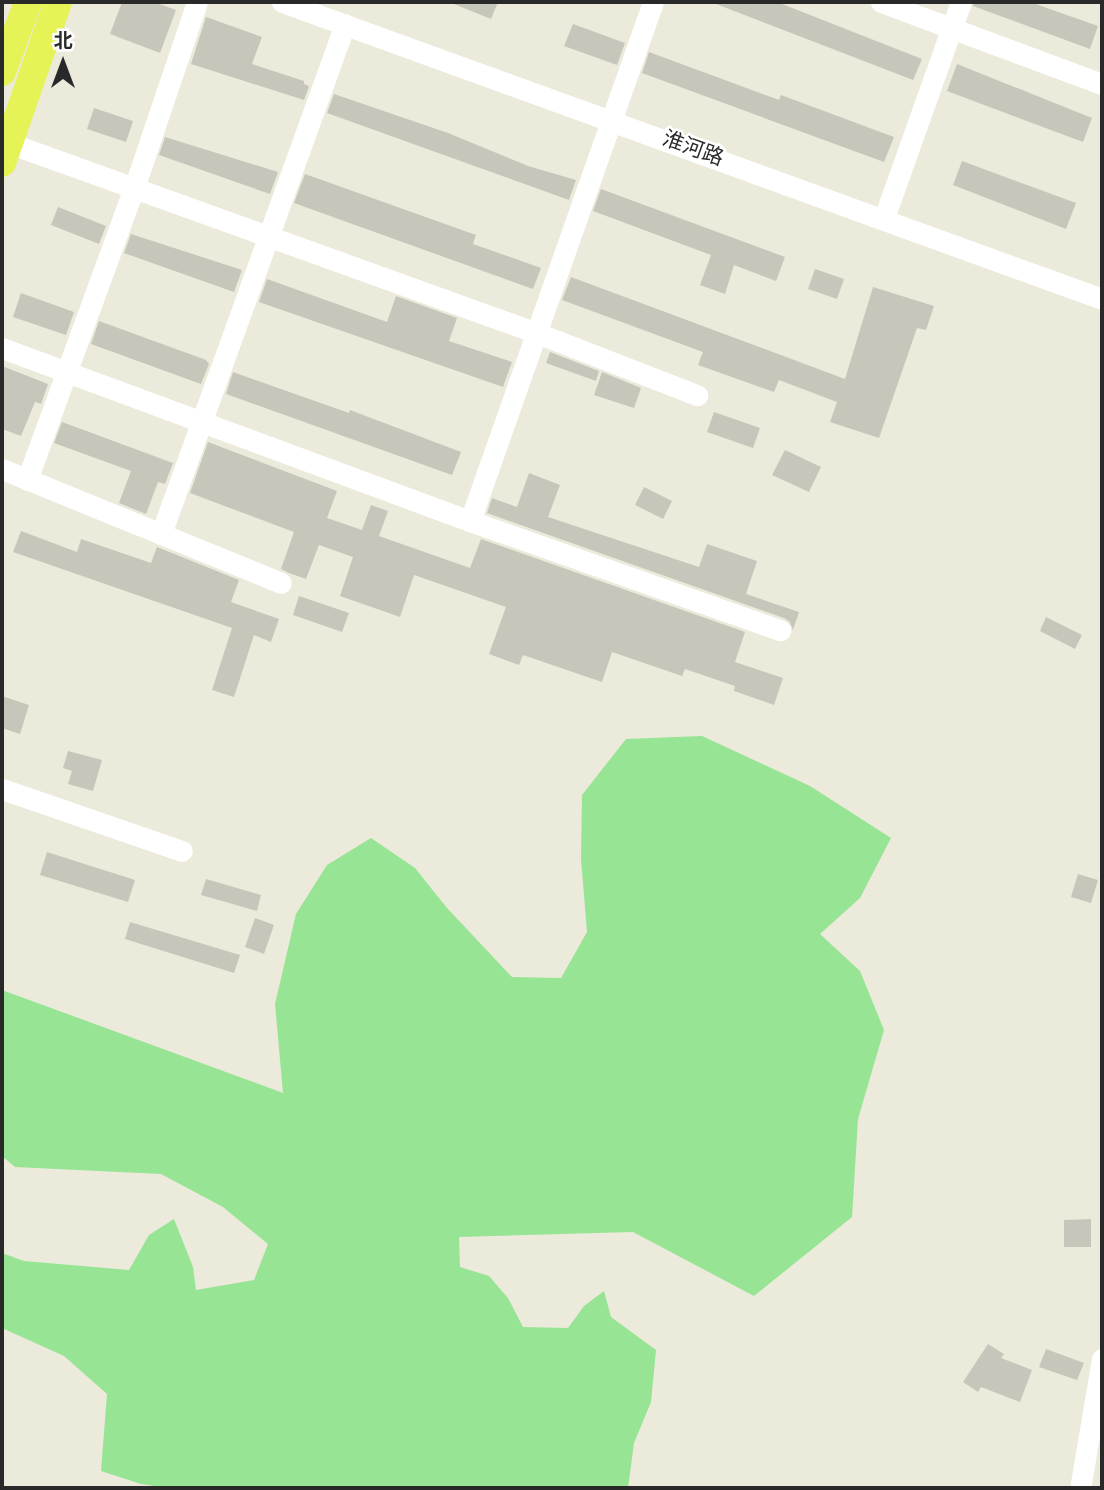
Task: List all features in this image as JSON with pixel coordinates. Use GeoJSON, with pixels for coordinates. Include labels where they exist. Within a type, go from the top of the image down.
{"type":"FeatureCollection","features":[{"type":"Feature","properties":{"kind":"main road"},"geometry":{"type":"LineString","coordinates":[[2,72],[27,2]]}},
{"type":"Feature","properties":{"kind":"main road"},"geometry":{"type":"LineString","coordinates":[[5,153],[58,2]]}},
{"type":"Feature","properties":{"kind":"street"},"geometry":{"type":"LineString","coordinates":[[27,480],[134,188],[197,2]]}},
{"type":"Feature","properties":{"kind":"street","name":"淮河路"},"geometry":{"type":"LineString","coordinates":[[282,2],[1102,299]]}},
{"type":"Feature","properties":{"kind":"street"},"geometry":{"type":"LineString","coordinates":[[470,521],[653,2]]}},
{"type":"Feature","properties":{"kind":"street"},"geometry":{"type":"LineString","coordinates":[[881,2],[1102,84]]}},
{"type":"Feature","properties":{"kind":"street"},"geometry":{"type":"LineString","coordinates":[[884,218],[961,2]]}},
{"type":"Feature","properties":{"kind":"street"},"geometry":{"type":"LineString","coordinates":[[160,534],[345,24]]}},
{"type":"Feature","properties":{"kind":"street"},"geometry":{"type":"LineString","coordinates":[[5,153],[134,188],[537,333],[697,395]]}},
{"type":"Feature","properties":{"kind":"street"},"geometry":{"type":"LineString","coordinates":[[2,348],[470,521],[779,630]]}},
{"type":"Feature","properties":{"kind":"street"},"geometry":{"type":"LineString","coordinates":[[2,470],[281,583]]}},
{"type":"Feature","properties":{"kind":"street"},"geometry":{"type":"LineString","coordinates":[[2,789],[181,851]]}},
{"type":"Feature","properties":{"kind":"street"},"geometry":{"type":"LineString","coordinates":[[1081,1483],[1102,1359]]}},
{"type":"Feature","properties":{"kind":"green space"},"geometry":{"type":"Polygon","coordinates":[[[702,736],[810,786],[891,838],[860,898],[820,934],[860,971],[884,1030],[858,1119],[852,1217],[754,1296],[633,1232],[459,1237],[460,1267],[489,1276],[508,1298],[523,1327],[568,1328],[584,1306],[604,1291],[611,1317],[656,1350],[651,1402],[634,1443],[628,1488],[168,1488],[141,1484],[101,1471],[107,1394],[64,1356],[2,1328],[2,1253],[24,1261],[129,1270],[149,1235],[174,1219],[193,1267],[196,1290],[254,1280],[268,1244],[223,1207],[161,1174],[15,1167],[2,1156],[2,990],[283,1093],[275,1004],[296,914],[327,865],[371,838],[415,868],[447,908],[512,977],[561,978],[587,932],[581,859],[582,795],[626,739],[702,736]]]}},
{"type":"Feature","properties":{"kind":"building"},"geometry":{"type":"Polygon","coordinates":[[[122,2],[154,2],[176,10],[160,53],[110,34],[122,2]]]}},
{"type":"Feature","properties":{"kind":"building"},"geometry":{"type":"Polygon","coordinates":[[[449,2],[498,2],[491,19],[449,2]]]}},
{"type":"Feature","properties":{"kind":"building"},"geometry":{"type":"Polygon","coordinates":[[[711,2],[777,2],[922,59],[913,80],[711,2]]]}},
{"type":"Feature","properties":{"kind":"building"},"geometry":{"type":"Polygon","coordinates":[[[974,2],[1030,2],[1098,26],[1090,49],[973,6],[974,2]]]}},
{"type":"Feature","properties":{"kind":"building"},"geometry":{"type":"Polygon","coordinates":[[[206,17],[262,37],[252,64],[304,81],[304,84],[309,86],[304,100],[191,64],[206,17]]]}},
{"type":"Feature","properties":{"kind":"building"},"geometry":{"type":"Polygon","coordinates":[[[573,24],[625,43],[617,65],[564,46],[573,24]]]}},
{"type":"Feature","properties":{"kind":"building"},"geometry":{"type":"Polygon","coordinates":[[[649,52],[779,100],[781,95],[894,137],[884,162],[642,73],[649,52]]]}},
{"type":"Feature","properties":{"kind":"building"},"geometry":{"type":"Polygon","coordinates":[[[957,64],[1092,118],[1083,142],[947,91],[957,64]]]}},
{"type":"Feature","properties":{"kind":"building"},"geometry":{"type":"Polygon","coordinates":[[[334,94],[448,133],[528,166],[576,180],[569,200],[327,113],[334,94]]]}},
{"type":"Feature","properties":{"kind":"building"},"geometry":{"type":"Polygon","coordinates":[[[94,108],[133,121],[126,142],[87,129],[94,108]]]}},
{"type":"Feature","properties":{"kind":"building"},"geometry":{"type":"Polygon","coordinates":[[[165,137],[278,172],[270,194],[159,155],[165,137]]]}},
{"type":"Feature","properties":{"kind":"building"},"geometry":{"type":"Polygon","coordinates":[[[962,161],[1076,203],[1066,229],[953,185],[962,161]]]}},
{"type":"Feature","properties":{"kind":"building"},"geometry":{"type":"Polygon","coordinates":[[[305,174],[476,235],[473,244],[541,268],[533,289],[294,203],[305,174]]]}},
{"type":"Feature","properties":{"kind":"building"},"geometry":{"type":"Polygon","coordinates":[[[601,189],[785,257],[776,281],[734,265],[725,294],[700,285],[711,255],[593,211],[601,189]]]}},
{"type":"Feature","properties":{"kind":"building"},"geometry":{"type":"Polygon","coordinates":[[[58,207],[106,226],[99,244],[51,225],[58,207]]]}},
{"type":"Feature","properties":{"kind":"building"},"geometry":{"type":"Polygon","coordinates":[[[131,234],[242,270],[234,292],[124,253],[131,234]]]}},
{"type":"Feature","properties":{"kind":"building"},"geometry":{"type":"Polygon","coordinates":[[[815,269],[844,279],[837,299],[808,289],[815,269]]]}},
{"type":"Feature","properties":{"kind":"building"},"geometry":{"type":"Polygon","coordinates":[[[571,277],[845,379],[873,287],[934,306],[926,330],[917,328],[879,438],[830,422],[837,402],[779,380],[774,392],[698,365],[703,352],[562,300],[571,277]]]}},
{"type":"Feature","properties":{"kind":"building"},"geometry":{"type":"Polygon","coordinates":[[[267,279],[387,322],[396,296],[457,318],[449,341],[512,362],[503,387],[259,302],[267,279]]]}},
{"type":"Feature","properties":{"kind":"building"},"geometry":{"type":"Polygon","coordinates":[[[21,293],[74,312],[66,335],[13,317],[21,293]]]}},
{"type":"Feature","properties":{"kind":"building"},"geometry":{"type":"Polygon","coordinates":[[[99,321],[206,360],[209,364],[201,384],[91,344],[99,321]]]}},
{"type":"Feature","properties":{"kind":"building"},"geometry":{"type":"Polygon","coordinates":[[[550,352],[599,371],[596,381],[546,363],[550,352]]]}},
{"type":"Feature","properties":{"kind":"building"},"geometry":{"type":"Polygon","coordinates":[[[2,366],[48,384],[41,404],[35,402],[21,436],[2,429],[2,366]]]}},
{"type":"Feature","properties":{"kind":"building"},"geometry":{"type":"Polygon","coordinates":[[[233,372],[349,413],[350,410],[461,452],[452,475],[226,394],[233,372]]]}},
{"type":"Feature","properties":{"kind":"building"},"geometry":{"type":"Polygon","coordinates":[[[602,372],[641,388],[634,408],[594,395],[602,372]]]}},
{"type":"Feature","properties":{"kind":"building"},"geometry":{"type":"Polygon","coordinates":[[[714,412],[760,428],[753,448],[707,432],[714,412]]]}},
{"type":"Feature","properties":{"kind":"building"},"geometry":{"type":"Polygon","coordinates":[[[62,422],[173,463],[165,484],[158,482],[146,514],[119,503],[131,471],[54,443],[62,422]]]}},
{"type":"Feature","properties":{"kind":"building"},"geometry":{"type":"Polygon","coordinates":[[[208,442],[337,491],[327,518],[362,530],[371,505],[388,511],[379,536],[470,568],[481,539],[745,632],[735,662],[783,678],[774,705],[734,691],[735,686],[685,669],[682,676],[612,652],[602,682],[523,655],[519,665],[489,654],[506,607],[414,575],[400,617],[340,596],[353,557],[319,545],[306,579],[289,573],[281,569],[294,532],[190,493],[208,442]]]}},
{"type":"Feature","properties":{"kind":"building"},"geometry":{"type":"Polygon","coordinates":[[[785,450],[821,467],[809,492],[772,475],[785,450]]]}},
{"type":"Feature","properties":{"kind":"building"},"geometry":{"type":"Polygon","coordinates":[[[529,473],[560,485],[548,517],[699,567],[707,544],[757,561],[746,594],[799,612],[793,630],[790,622],[784,618],[487,513],[492,498],[517,507],[529,473]]]}},
{"type":"Feature","properties":{"kind":"building"},"geometry":{"type":"Polygon","coordinates":[[[644,487],[672,501],[663,519],[635,505],[644,487]]]}},
{"type":"Feature","properties":{"kind":"building"},"geometry":{"type":"Polygon","coordinates":[[[21,531],[77,552],[81,539],[151,563],[157,547],[239,580],[231,602],[279,619],[271,642],[254,635],[234,697],[212,690],[232,628],[13,552],[21,531]]]}},
{"type":"Feature","properties":{"kind":"building"},"geometry":{"type":"Polygon","coordinates":[[[299,596],[349,613],[342,632],[293,615],[299,596]]]}},
{"type":"Feature","properties":{"kind":"building"},"geometry":{"type":"Polygon","coordinates":[[[1046,617],[1082,635],[1075,649],[1040,631],[1046,617]]]}},
{"type":"Feature","properties":{"kind":"building"},"geometry":{"type":"Polygon","coordinates":[[[2,696],[29,705],[20,734],[2,728],[2,696]]]}},
{"type":"Feature","properties":{"kind":"building"},"geometry":{"type":"Polygon","coordinates":[[[68,751],[102,760],[93,791],[68,784],[72,771],[63,768],[68,751]]]}},
{"type":"Feature","properties":{"kind":"building"},"geometry":{"type":"Polygon","coordinates":[[[47,852],[135,880],[128,902],[40,875],[47,852]]]}},
{"type":"Feature","properties":{"kind":"building"},"geometry":{"type":"Polygon","coordinates":[[[1078,874],[1098,880],[1091,903],[1071,897],[1078,874]]]}},
{"type":"Feature","properties":{"kind":"building"},"geometry":{"type":"Polygon","coordinates":[[[206,879],[261,895],[257,911],[201,895],[206,879]]]}},
{"type":"Feature","properties":{"kind":"building"},"geometry":{"type":"Polygon","coordinates":[[[255,918],[274,925],[264,954],[245,947],[255,918]]]}},
{"type":"Feature","properties":{"kind":"building"},"geometry":{"type":"Polygon","coordinates":[[[130,922],[240,955],[234,973],[125,939],[130,922]]]}},
{"type":"Feature","properties":{"kind":"building"},"geometry":{"type":"Polygon","coordinates":[[[1091,1219],[1091,1247],[1064,1247],[1064,1220],[1091,1219]]]}},
{"type":"Feature","properties":{"kind":"building"},"geometry":{"type":"Polygon","coordinates":[[[988,1344],[1004,1354],[1001,1358],[1032,1370],[1020,1402],[981,1387],[978,1392],[963,1382],[988,1344]]]}},
{"type":"Feature","properties":{"kind":"building"},"geometry":{"type":"Polygon","coordinates":[[[1046,1349],[1084,1363],[1077,1380],[1039,1367],[1046,1349]]]}}]}
